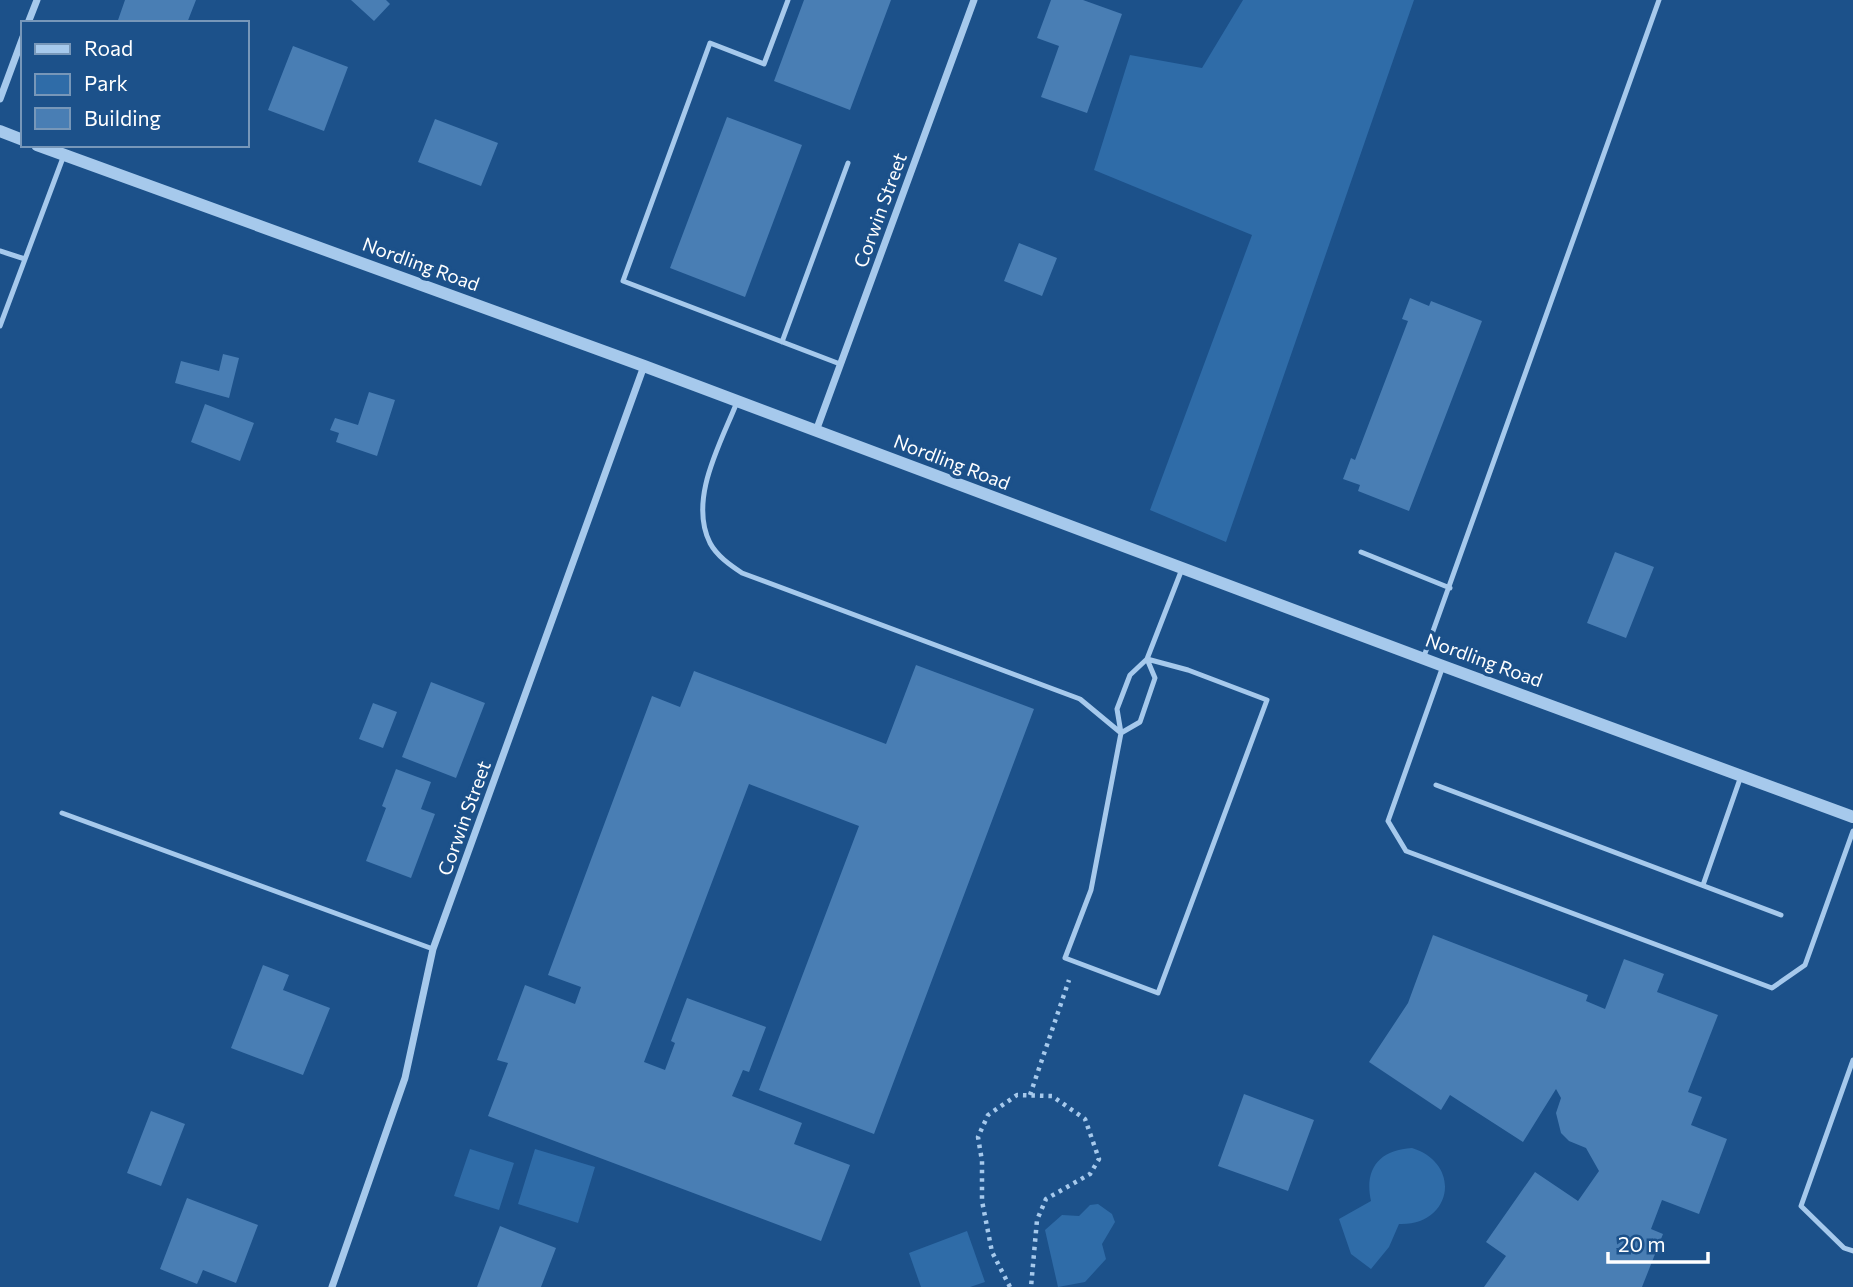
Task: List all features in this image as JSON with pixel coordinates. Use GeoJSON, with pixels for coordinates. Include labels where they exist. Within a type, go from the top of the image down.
{"type":"FeatureCollection","features":[{"type":"Feature","properties":{"kind":"street"},"geometry":{"type":"LineString","coordinates":[[29,21],[37,0]]}},
{"type":"Feature","properties":{"kind":"street","name":"Corwin Street"},"geometry":{"type":"LineString","coordinates":[[816,432],[974,0]]}},
{"type":"Feature","properties":{"kind":"street"},"geometry":{"type":"LineString","coordinates":[[0,99],[21,42]]}},
{"type":"Feature","properties":{"kind":"street"},"geometry":{"type":"LineString","coordinates":[[0,131],[21,139]]}},
{"type":"Feature","properties":{"kind":"street","name":"Nordling Road"},"geometry":{"type":"LineString","coordinates":[[42,147],[644,366],[1423,659],[1853,817]]}},
{"type":"Feature","properties":{"kind":"street","name":"Corwin Street"},"geometry":{"type":"LineString","coordinates":[[332,1287],[405,1078],[433,949],[644,366]]}},
{"type":"Feature","properties":{"kind":"lane"},"geometry":{"type":"LineString","coordinates":[[788,0],[764,64],[710,43],[623,281],[840,364]]}},
{"type":"Feature","properties":{"kind":"lane"},"geometry":{"type":"LineString","coordinates":[[1423,659],[1658,0]]}},
{"type":"Feature","properties":{"kind":"lane"},"geometry":{"type":"LineString","coordinates":[[0,326],[64,155]]}},
{"type":"Feature","properties":{"kind":"lane"},"geometry":{"type":"LineString","coordinates":[[782,342],[848,163]]}},
{"type":"Feature","properties":{"kind":"lane"},"geometry":{"type":"LineString","coordinates":[[0,251],[25,258]]}},
{"type":"Feature","properties":{"kind":"lane"},"geometry":{"type":"LineString","coordinates":[[737,402],[704,494],[703,521],[711,544],[723,560],[742,573],[1080,699],[1121,733]]}},
{"type":"Feature","properties":{"kind":"lane"},"geometry":{"type":"LineString","coordinates":[[1361,552],[1450,588]]}},
{"type":"Feature","properties":{"kind":"lane"},"geometry":{"type":"LineString","coordinates":[[1147,659],[1188,670],[1267,700],[1158,993],[1065,958],[1091,890],[1121,733],[1117,709],[1130,675],[1147,659],[1182,569]]}},
{"type":"Feature","properties":{"kind":"lane"},"geometry":{"type":"LineString","coordinates":[[1121,733],[1140,722],[1144,711],[1155,678],[1147,659]]}},
{"type":"Feature","properties":{"kind":"lane"},"geometry":{"type":"LineString","coordinates":[[1443,666],[1388,821],[1406,851],[1772,988],[1805,965],[1853,831]]}},
{"type":"Feature","properties":{"kind":"lane"},"geometry":{"type":"LineString","coordinates":[[1703,885],[1741,776]]}},
{"type":"Feature","properties":{"kind":"lane"},"geometry":{"type":"LineString","coordinates":[[1436,785],[1782,915]]}},
{"type":"Feature","properties":{"kind":"lane"},"geometry":{"type":"LineString","coordinates":[[62,813],[433,949]]}},
{"type":"Feature","properties":{"kind":"lane"},"geometry":{"type":"LineString","coordinates":[[1853,1060],[1801,1206],[1844,1248],[1853,1251]]}},
{"type":"Feature","properties":{"kind":"path"},"geometry":{"type":"LineString","coordinates":[[1030,1095],[1075,962]]}},
{"type":"Feature","properties":{"kind":"path"},"geometry":{"type":"LineString","coordinates":[[1010,1287],[992,1252],[982,1201],[982,1161],[978,1137],[988,1115],[1017,1095],[1052,1096],[1085,1119],[1099,1159],[1090,1174],[1046,1199],[1037,1220],[1031,1287]]}},
{"type":"Feature","properties":{"kind":"green space"},"geometry":{"type":"Polygon","coordinates":[[[1243,0],[1414,0],[1226,542],[1150,510],[1252,235],[1094,170],[1130,55],[1202,68],[1243,0]]]}},
{"type":"Feature","properties":{"kind":"green space"},"geometry":{"type":"Polygon","coordinates":[[[1412,1148],[1428,1156],[1439,1167],[1444,1180],[1440,1205],[1431,1215],[1417,1222],[1399,1224],[1389,1247],[1371,1269],[1351,1254],[1339,1219],[1371,1201],[1369,1190],[1372,1171],[1383,1157],[1412,1148]]]}},
{"type":"Feature","properties":{"kind":"green space"},"geometry":{"type":"Polygon","coordinates":[[[470,1149],[514,1163],[499,1210],[454,1196],[470,1149]]]}},
{"type":"Feature","properties":{"kind":"green space"},"geometry":{"type":"Polygon","coordinates":[[[535,1149],[595,1167],[578,1223],[518,1204],[535,1149]]]}},
{"type":"Feature","properties":{"kind":"green space"},"geometry":{"type":"Polygon","coordinates":[[[1098,1204],[1112,1214],[1115,1222],[1102,1244],[1106,1259],[1085,1282],[1058,1287],[1045,1230],[1062,1215],[1079,1216],[1090,1205],[1098,1204]]]}},
{"type":"Feature","properties":{"kind":"green space"},"geometry":{"type":"Polygon","coordinates":[[[967,1231],[985,1282],[970,1287],[921,1287],[909,1253],[967,1231]]]}},
{"type":"Feature","properties":{"kind":"building"},"geometry":{"type":"Polygon","coordinates":[[[125,0],[196,0],[188,21],[118,21],[125,0]]]}},
{"type":"Feature","properties":{"kind":"building"},"geometry":{"type":"Polygon","coordinates":[[[351,0],[386,0],[390,4],[374,21],[351,0]]]}},
{"type":"Feature","properties":{"kind":"building"},"geometry":{"type":"Polygon","coordinates":[[[804,0],[891,0],[850,110],[774,81],[804,0]]]}},
{"type":"Feature","properties":{"kind":"building"},"geometry":{"type":"Polygon","coordinates":[[[1051,0],[1083,0],[1122,14],[1087,113],[1041,97],[1059,46],[1037,38],[1051,0]]]}},
{"type":"Feature","properties":{"kind":"building"},"geometry":{"type":"Polygon","coordinates":[[[293,46],[348,67],[324,131],[268,110],[293,46]]]}},
{"type":"Feature","properties":{"kind":"building"},"geometry":{"type":"Polygon","coordinates":[[[727,117],[802,145],[745,297],[670,268],[727,117]]]}},
{"type":"Feature","properties":{"kind":"building"},"geometry":{"type":"Polygon","coordinates":[[[435,119],[498,143],[481,186],[418,162],[435,119]]]}},
{"type":"Feature","properties":{"kind":"building"},"geometry":{"type":"Polygon","coordinates":[[[1019,243],[1057,258],[1042,296],[1004,281],[1019,243]]]}},
{"type":"Feature","properties":{"kind":"building"},"geometry":{"type":"Polygon","coordinates":[[[1410,298],[1429,306],[1431,301],[1482,321],[1409,511],[1358,491],[1360,485],[1343,479],[1351,458],[1355,460],[1408,321],[1402,319],[1410,298]]]}},
{"type":"Feature","properties":{"kind":"building"},"geometry":{"type":"Polygon","coordinates":[[[223,354],[239,358],[229,398],[175,383],[181,361],[219,371],[223,354]]]}},
{"type":"Feature","properties":{"kind":"building"},"geometry":{"type":"Polygon","coordinates":[[[369,392],[395,400],[377,456],[336,442],[339,433],[330,430],[335,418],[358,425],[369,392]]]}},
{"type":"Feature","properties":{"kind":"building"},"geometry":{"type":"Polygon","coordinates":[[[205,404],[254,423],[240,461],[191,442],[205,404]]]}},
{"type":"Feature","properties":{"kind":"building"},"geometry":{"type":"Polygon","coordinates":[[[1615,552],[1654,567],[1626,638],[1587,623],[1615,552]]]}},
{"type":"Feature","properties":{"kind":"building"},"geometry":{"type":"Polygon","coordinates":[[[916,665],[1034,709],[874,1134],[759,1090],[859,826],[749,784],[644,1062],[665,1070],[675,1043],[671,1041],[687,998],[766,1027],[749,1072],[743,1070],[732,1096],[802,1123],[794,1144],[850,1165],[821,1241],[488,1116],[508,1063],[497,1060],[525,985],[575,1004],[581,987],[548,975],[652,696],[680,707],[694,671],[886,744],[916,665]]]}},
{"type":"Feature","properties":{"kind":"building"},"geometry":{"type":"Polygon","coordinates":[[[431,682],[485,703],[456,778],[402,757],[431,682]]]}},
{"type":"Feature","properties":{"kind":"building"},"geometry":{"type":"Polygon","coordinates":[[[373,703],[397,712],[383,748],[359,739],[373,703]]]}},
{"type":"Feature","properties":{"kind":"building"},"geometry":{"type":"Polygon","coordinates":[[[396,769],[431,782],[421,809],[435,814],[411,878],[366,861],[386,808],[382,806],[396,769]]]}},
{"type":"Feature","properties":{"kind":"building"},"geometry":{"type":"Polygon","coordinates":[[[1433,935],[1588,995],[1586,1001],[1605,1009],[1624,959],[1664,974],[1657,992],[1718,1015],[1688,1092],[1702,1097],[1691,1125],[1727,1139],[1699,1214],[1662,1200],[1651,1229],[1663,1234],[1642,1287],[1484,1287],[1506,1256],[1486,1242],[1535,1172],[1578,1201],[1599,1171],[1586,1148],[1569,1141],[1561,1133],[1556,1113],[1561,1098],[1556,1089],[1523,1142],[1450,1095],[1441,1110],[1369,1062],[1408,1003],[1433,935]]]}},
{"type":"Feature","properties":{"kind":"building"},"geometry":{"type":"Polygon","coordinates":[[[263,965],[289,975],[283,990],[330,1008],[303,1075],[231,1048],[263,965]]]}},
{"type":"Feature","properties":{"kind":"building"},"geometry":{"type":"Polygon","coordinates":[[[1244,1094],[1314,1120],[1288,1191],[1218,1166],[1244,1094]]]}},
{"type":"Feature","properties":{"kind":"building"},"geometry":{"type":"Polygon","coordinates":[[[151,1111],[185,1124],[161,1186],[127,1173],[151,1111]]]}},
{"type":"Feature","properties":{"kind":"building"},"geometry":{"type":"Polygon","coordinates":[[[187,1198],[258,1225],[236,1283],[203,1270],[197,1284],[160,1269],[187,1198]]]}},
{"type":"Feature","properties":{"kind":"building"},"geometry":{"type":"Polygon","coordinates":[[[500,1226],[556,1248],[541,1287],[477,1287],[500,1226]]]}}]}
